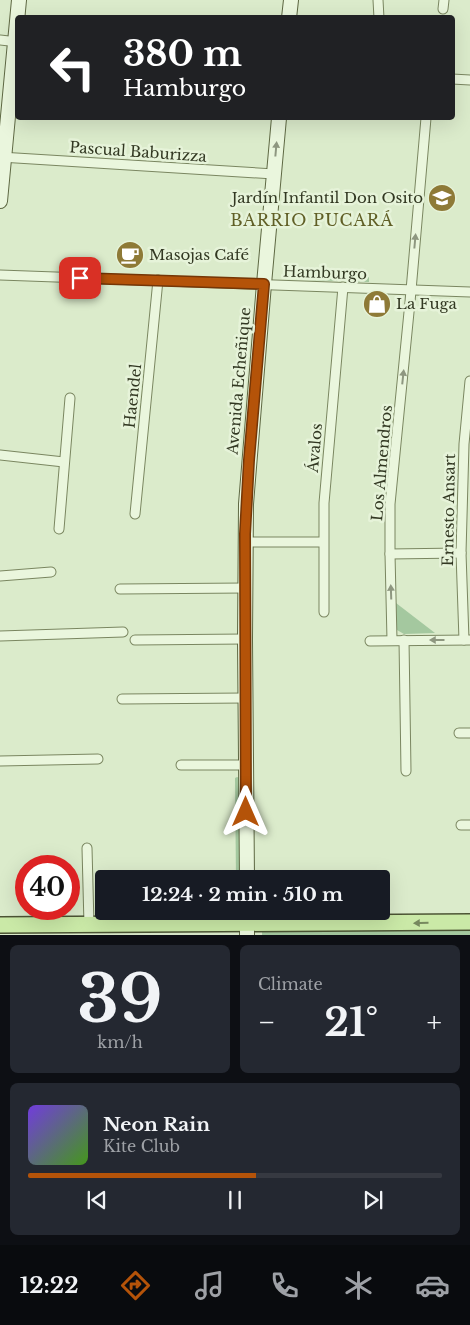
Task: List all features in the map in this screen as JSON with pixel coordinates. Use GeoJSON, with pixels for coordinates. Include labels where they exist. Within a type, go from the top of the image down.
{"type":"FeatureCollection","features":[{"type":"Feature","properties":{"kind":"main road"},"geometry":{"type":"LineString","coordinates":[[0,925],[470,922]]}},
{"type":"Feature","properties":{"kind":"street"},"geometry":{"type":"LineString","coordinates":[[18,15],[19,0]]}},
{"type":"Feature","properties":{"kind":"street"},"geometry":{"type":"LineString","coordinates":[[289,15],[291,0]]}},
{"type":"Feature","properties":{"kind":"street"},"geometry":{"type":"LineString","coordinates":[[378,0],[379,15]]}},
{"type":"Feature","properties":{"kind":"street"},"geometry":{"type":"LineString","coordinates":[[0,40],[15,42]]}},
{"type":"Feature","properties":{"kind":"street"},"geometry":{"type":"LineString","coordinates":[[0,201],[2,157],[15,50]]}},
{"type":"Feature","properties":{"kind":"street"},"geometry":{"type":"LineString","coordinates":[[455,79],[470,80]]}},
{"type":"Feature","properties":{"kind":"street","name":"Avenida Echeñique"},"geometry":{"type":"LineString","coordinates":[[247,870],[245,542],[249,460],[279,120]]}},
{"type":"Feature","properties":{"kind":"street","name":"Los Almendros"},"geometry":{"type":"LineString","coordinates":[[392,640],[390,504],[426,120]]}},
{"type":"Feature","properties":{"kind":"street","name":"Pascual Baburizza"},"geometry":{"type":"LineString","coordinates":[[2,157],[274,174]]}},
{"type":"Feature","properties":{"kind":"street","name":"Hamburgo"},"geometry":{"type":"LineString","coordinates":[[0,275],[470,292]]}},
{"type":"Feature","properties":{"kind":"street","name":"Haendel"},"geometry":{"type":"LineString","coordinates":[[136,514],[158,280]]}},
{"type":"Feature","properties":{"kind":"street","name":"Ávalos"},"geometry":{"type":"LineString","coordinates":[[324,612],[324,503],[343,287]]}},
{"type":"Feature","properties":{"kind":"street","name":"Ernesto Ansart"},"geometry":{"type":"LineString","coordinates":[[467,640],[461,553],[464,444],[470,381]]}},
{"type":"Feature","properties":{"kind":"street"},"geometry":{"type":"LineString","coordinates":[[59,529],[70,398]]}},
{"type":"Feature","properties":{"kind":"street"},"geometry":{"type":"LineString","coordinates":[[0,455],[64,462]]}},
{"type":"Feature","properties":{"kind":"street"},"geometry":{"type":"LineString","coordinates":[[245,542],[323,542]]}},
{"type":"Feature","properties":{"kind":"street"},"geometry":{"type":"LineString","coordinates":[[390,554],[461,553]]}},
{"type":"Feature","properties":{"kind":"street"},"geometry":{"type":"LineString","coordinates":[[0,576],[51,572]]}},
{"type":"Feature","properties":{"kind":"street"},"geometry":{"type":"LineString","coordinates":[[120,588],[245,588]]}},
{"type":"Feature","properties":{"kind":"street"},"geometry":{"type":"LineString","coordinates":[[0,636],[123,632]]}},
{"type":"Feature","properties":{"kind":"street"},"geometry":{"type":"LineString","coordinates":[[135,640],[245,639]]}},
{"type":"Feature","properties":{"kind":"street"},"geometry":{"type":"LineString","coordinates":[[404,640],[406,771]]}},
{"type":"Feature","properties":{"kind":"street"},"geometry":{"type":"LineString","coordinates":[[370,641],[467,640]]}},
{"type":"Feature","properties":{"kind":"street"},"geometry":{"type":"LineString","coordinates":[[122,699],[245,698]]}},
{"type":"Feature","properties":{"kind":"street"},"geometry":{"type":"LineString","coordinates":[[459,733],[470,733]]}},
{"type":"Feature","properties":{"kind":"street"},"geometry":{"type":"LineString","coordinates":[[0,761],[98,759]]}},
{"type":"Feature","properties":{"kind":"street"},"geometry":{"type":"LineString","coordinates":[[181,765],[246,765]]}},
{"type":"Feature","properties":{"kind":"street"},"geometry":{"type":"LineString","coordinates":[[87,848],[89,925]]}},
{"type":"Feature","properties":{"kind":"green space"},"geometry":{"type":"Polygon","coordinates":[[[308,275],[369,277],[369,282],[309,280],[308,275]]]}},
{"type":"Feature","properties":{"kind":"green space"},"geometry":{"type":"Polygon","coordinates":[[[396,603],[435,633],[404,634],[397,630],[396,603]]]}},
{"type":"Feature","properties":{"kind":"green space"},"geometry":{"type":"Polygon","coordinates":[[[235,778],[240,778],[242,870],[236,870],[235,778]]]}},
{"type":"Feature","properties":{"kind":"green space"},"geometry":{"type":"Polygon","coordinates":[[[470,929],[470,935],[262,935],[262,931],[470,929]]]}},
{"type":"Feature","properties":{"kind":"place","name":"Jardín Infantil Don Osito"},"geometry":{"type":"Point","coordinates":[442,198]}},
{"type":"Feature","properties":{"kind":"place","name":"Masojas Café"},"geometry":{"type":"Point","coordinates":[130,255]}},
{"type":"Feature","properties":{"kind":"place","name":"La Fuga"},"geometry":{"type":"Point","coordinates":[377,304]}},
{"type":"Feature","properties":{"kind":"district","name":"BARRIO PUCARÁ"},"geometry":{"type":"Point","coordinates":[312,220]}},
{"type":"Feature","properties":{"kind":"route"},"geometry":{"type":"LineString","coordinates":[[80,278],[264,284],[246,504],[246,812]]}}]}
